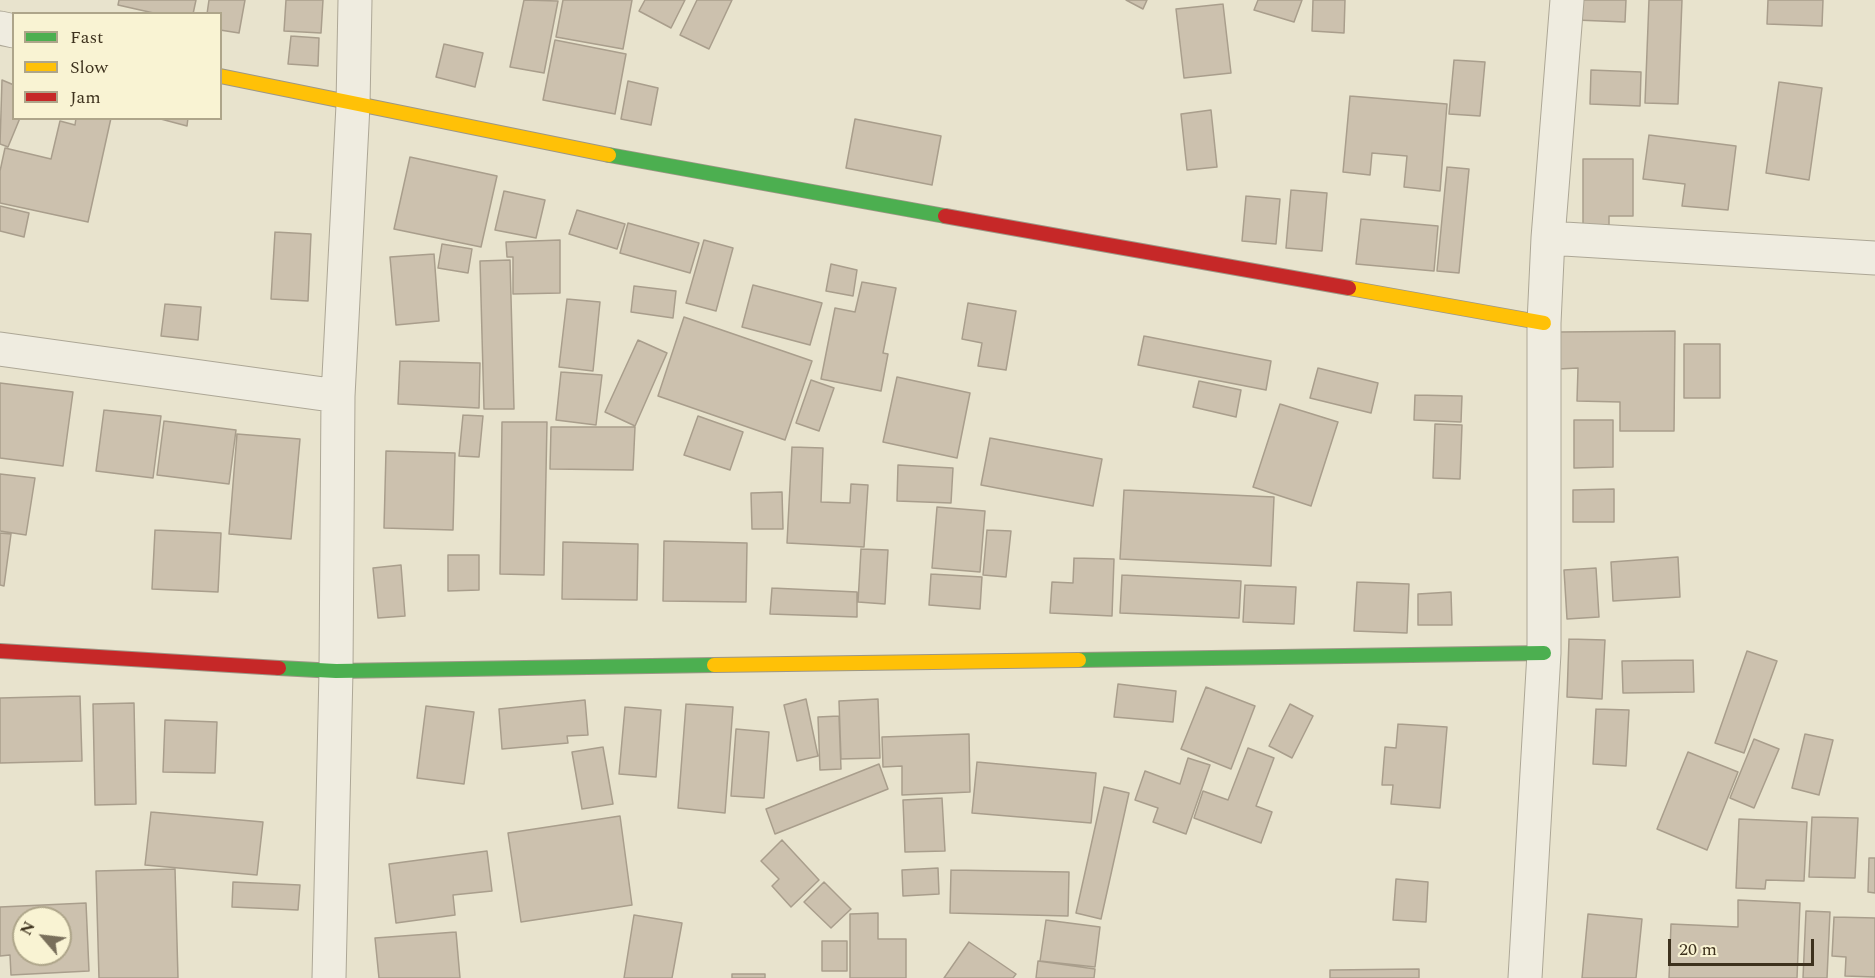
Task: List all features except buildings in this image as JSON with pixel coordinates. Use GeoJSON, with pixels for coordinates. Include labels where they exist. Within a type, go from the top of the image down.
{"type":"FeatureCollection","features":[{"type":"Feature","properties":{"kind":"street"},"geometry":{"type":"LineString","coordinates":[[329,978],[336,671],[338,396],[353,105],[354,0]]}},
{"type":"Feature","properties":{"kind":"street"},"geometry":{"type":"LineString","coordinates":[[1525,978],[1544,653],[1544,323],[1548,238],[1567,0]]}},
{"type":"Feature","properties":{"kind":"street"},"geometry":{"type":"LineString","coordinates":[[222,76],[353,105],[663,166],[1544,323]]}},
{"type":"Feature","properties":{"kind":"street"},"geometry":{"type":"LineString","coordinates":[[1548,238],[1875,258]]}},
{"type":"Feature","properties":{"kind":"street"},"geometry":{"type":"LineString","coordinates":[[0,349],[338,396]]}},
{"type":"Feature","properties":{"kind":"street"},"geometry":{"type":"LineString","coordinates":[[0,651],[336,671],[1544,653]]}},
{"type":"Feature","properties":{"kind":"traffic: fast"},"geometry":{"type":"LineString","coordinates":[[609,155],[945,216]]}},
{"type":"Feature","properties":{"kind":"traffic: fast"},"geometry":{"type":"LineString","coordinates":[[1079,660],[1544,653]]}},
{"type":"Feature","properties":{"kind":"traffic: fast"},"geometry":{"type":"LineString","coordinates":[[279,668],[336,671],[714,665]]}},
{"type":"Feature","properties":{"kind":"traffic: slow"},"geometry":{"type":"LineString","coordinates":[[222,76],[609,155]]}},
{"type":"Feature","properties":{"kind":"traffic: slow"},"geometry":{"type":"LineString","coordinates":[[1349,288],[1544,323]]}},
{"type":"Feature","properties":{"kind":"traffic: slow"},"geometry":{"type":"LineString","coordinates":[[714,665],[1079,660]]}},
{"type":"Feature","properties":{"kind":"traffic: jam"},"geometry":{"type":"LineString","coordinates":[[945,216],[1349,288]]}},
{"type":"Feature","properties":{"kind":"traffic: jam"},"geometry":{"type":"LineString","coordinates":[[0,651],[279,668]]}}]}
